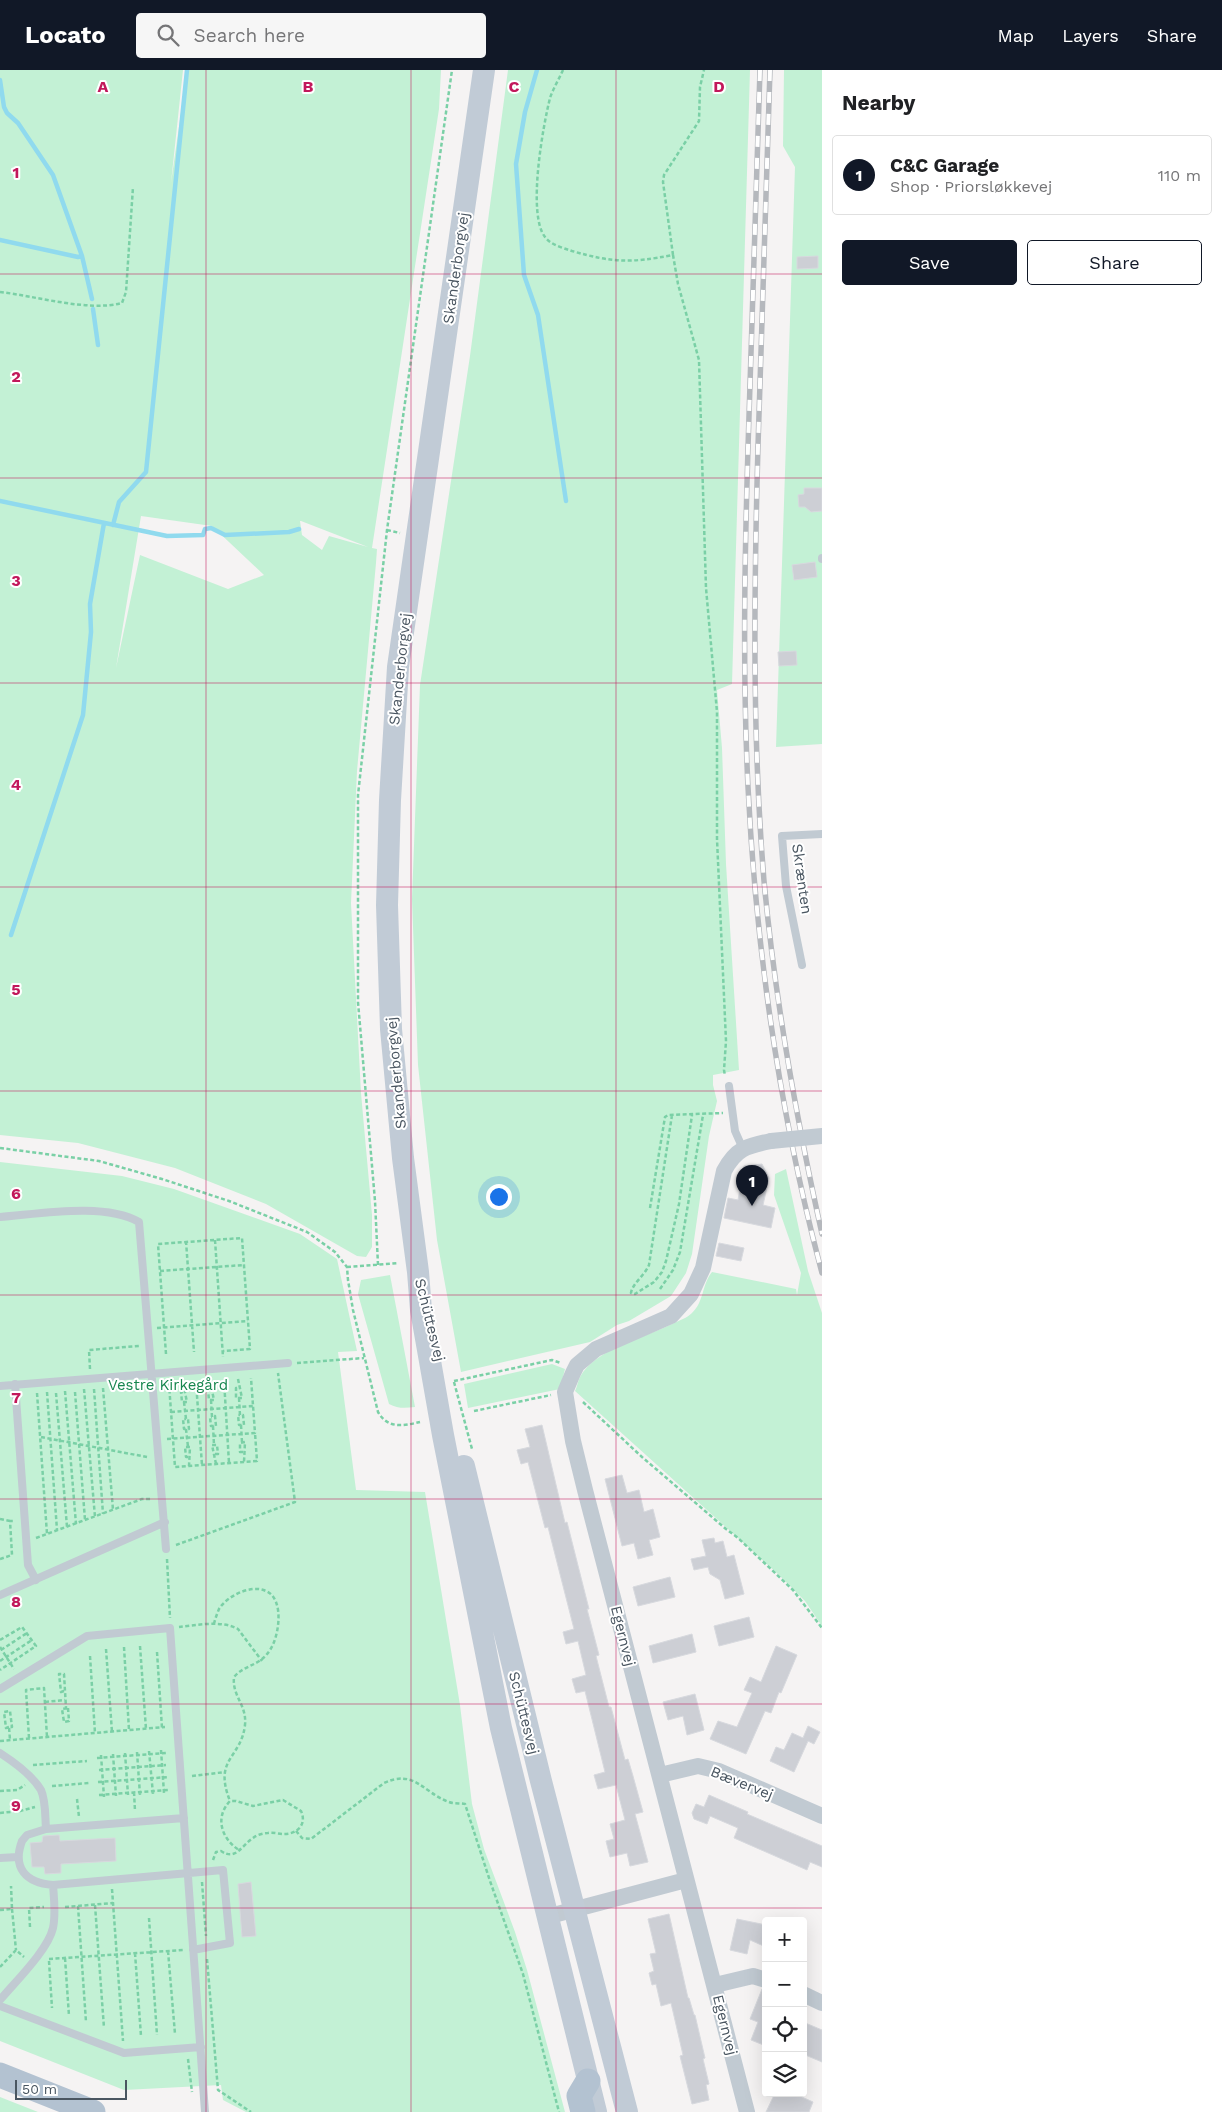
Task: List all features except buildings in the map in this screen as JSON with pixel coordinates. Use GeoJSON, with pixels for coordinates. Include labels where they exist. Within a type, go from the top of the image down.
{"type":"FeatureCollection","features":[{"type":"Feature","properties":{"kind":"main road","name":"Skanderborgvej"},"geometry":{"type":"LineString","coordinates":[[411,1267],[391,1029],[387,905],[398,667],[484,70]]}},
{"type":"Feature","properties":{"kind":"main road","name":"Schüttesvej"},"geometry":{"type":"LineString","coordinates":[[411,1267],[428,1305],[446,1393],[536,1762],[627,2112]]}},
{"type":"Feature","properties":{"kind":"main road","name":"Schüttesvej"},"geometry":{"type":"LineString","coordinates":[[411,1267],[421,1310],[443,1435],[499,1718],[546,1917],[596,2112]]}},
{"type":"Feature","properties":{"kind":"main road"},"geometry":{"type":"LineString","coordinates":[[0,2075],[93,2112]]}},
{"type":"Feature","properties":{"kind":"main road"},"geometry":{"type":"LineString","coordinates":[[583,2112],[579,2096],[588,2081]]}},
{"type":"Feature","properties":{"kind":"street"},"geometry":{"type":"LineString","coordinates":[[565,1392],[577,1365],[596,1349],[671,1316],[691,1294],[703,1268],[724,1171],[730,1159],[743,1149],[771,1141],[822,1136]]}},
{"type":"Feature","properties":{"kind":"street","name":"Egernvej"},"geometry":{"type":"LineString","coordinates":[[565,1392],[573,1441],[747,2112]]}},
{"type":"Feature","properties":{"kind":"street","name":"Bævervej"},"geometry":{"type":"LineString","coordinates":[[660,1775],[698,1766],[719,1771],[822,1816]]}},
{"type":"Feature","properties":{"kind":"street"},"geometry":{"type":"LineString","coordinates":[[546,1917],[686,1880]]}},
{"type":"Feature","properties":{"kind":"street"},"geometry":{"type":"LineString","coordinates":[[715,1985],[754,1976],[762,1979]]}},
{"type":"Feature","properties":{"kind":"street"},"geometry":{"type":"LineString","coordinates":[[807,1996],[822,2003]]}},
{"type":"Feature","properties":{"kind":"lane","name":"Skrænten"},"geometry":{"type":"LineString","coordinates":[[802,965],[786,886],[782,836],[822,834]]}},
{"type":"Feature","properties":{"kind":"lane"},"geometry":{"type":"LineString","coordinates":[[729,1086],[735,1131],[743,1149]]}},
{"type":"Feature","properties":{"kind":"lane"},"geometry":{"type":"LineString","coordinates":[[0,1217],[97,1210],[130,1217],[139,1222],[166,1549]]}},
{"type":"Feature","properties":{"kind":"lane"},"geometry":{"type":"LineString","coordinates":[[0,1386],[292,1363]]}},
{"type":"Feature","properties":{"kind":"lane"},"geometry":{"type":"LineString","coordinates":[[15,1384],[28,1565],[36,1580]]}},
{"type":"Feature","properties":{"kind":"lane"},"geometry":{"type":"LineString","coordinates":[[0,1595],[164,1522]]}},
{"type":"Feature","properties":{"kind":"lane"},"geometry":{"type":"LineString","coordinates":[[0,1690],[87,1636],[170,1628],[205,2112]]}},
{"type":"Feature","properties":{"kind":"lane"},"geometry":{"type":"LineString","coordinates":[[0,1753],[33,1780],[41,1791],[46,1829]]}},
{"type":"Feature","properties":{"kind":"lane"},"geometry":{"type":"LineString","coordinates":[[184,1818],[46,1829],[28,1835],[22,1841],[18,1857],[26,1875],[32,1881],[53,1885],[223,1870],[230,1943],[193,1950]]}},
{"type":"Feature","properties":{"kind":"lane"},"geometry":{"type":"LineString","coordinates":[[0,1858],[18,1857]]}},
{"type":"Feature","properties":{"kind":"lane"},"geometry":{"type":"LineString","coordinates":[[0,2000],[40,1952],[53,1929],[55,1907],[53,1885]]}},
{"type":"Feature","properties":{"kind":"lane"},"geometry":{"type":"LineString","coordinates":[[0,2006],[124,2054],[201,2047]]}},
{"type":"Feature","properties":{"kind":"path"},"geometry":{"type":"LineString","coordinates":[[562,70],[551,97],[536,174],[538,221],[544,237],[557,246],[602,260],[638,262],[673,255]]}},
{"type":"Feature","properties":{"kind":"path"},"geometry":{"type":"LineString","coordinates":[[704,70],[700,87],[698,121],[664,175],[663,182],[678,284],[699,360],[706,588],[716,712],[717,839],[726,1041],[724,1070],[729,1086]]}},
{"type":"Feature","properties":{"kind":"path"},"geometry":{"type":"LineString","coordinates":[[0,292],[86,305],[111,306],[122,303],[126,292],[133,187]]}},
{"type":"Feature","properties":{"kind":"path"},"geometry":{"type":"LineString","coordinates":[[650,1208],[665,1117],[709,1112],[732,1113]]}},
{"type":"Feature","properties":{"kind":"path"},"geometry":{"type":"LineString","coordinates":[[660,1290],[673,1270],[680,1252],[703,1114]]}},
{"type":"Feature","properties":{"kind":"path"},"geometry":{"type":"LineString","coordinates":[[672,1115],[649,1265],[646,1274],[632,1289],[631,1293],[635,1294],[654,1282],[662,1272],[666,1261],[679,1204],[692,1115]]}},
{"type":"Feature","properties":{"kind":"path"},"geometry":{"type":"LineString","coordinates":[[0,1148],[99,1161],[229,1201],[307,1232],[335,1252],[348,1267],[349,1287],[378,1412],[388,1423],[396,1426],[420,1422]]}},
{"type":"Feature","properties":{"kind":"path"},"geometry":{"type":"LineString","coordinates":[[166,1354],[158,1244],[242,1238],[250,1349],[223,1351]]}},
{"type":"Feature","properties":{"kind":"path"},"geometry":{"type":"LineString","coordinates":[[215,1240],[230,1463]]}},
{"type":"Feature","properties":{"kind":"path"},"geometry":{"type":"LineString","coordinates":[[186,1241],[194,1352]]}},
{"type":"Feature","properties":{"kind":"path"},"geometry":{"type":"LineString","coordinates":[[160,1271],[244,1265]]}},
{"type":"Feature","properties":{"kind":"path"},"geometry":{"type":"LineString","coordinates":[[348,1267],[411,1267]]}},
{"type":"Feature","properties":{"kind":"path"},"geometry":{"type":"LineString","coordinates":[[148,1328],[248,1321]]}},
{"type":"Feature","properties":{"kind":"path"},"geometry":{"type":"LineString","coordinates":[[91,1378],[89,1350],[150,1346]]}},
{"type":"Feature","properties":{"kind":"path"},"geometry":{"type":"LineString","coordinates":[[292,1363],[365,1358]]}},
{"type":"Feature","properties":{"kind":"path"},"geometry":{"type":"LineString","coordinates":[[454,1381],[552,1360],[577,1365]]}},
{"type":"Feature","properties":{"kind":"path"},"geometry":{"type":"LineString","coordinates":[[166,1549],[295,1502],[277,1364]]}},
{"type":"Feature","properties":{"kind":"path"},"geometry":{"type":"LineString","coordinates":[[251,1378],[258,1461],[175,1467],[169,1384],[238,1379],[251,1378]]}},
{"type":"Feature","properties":{"kind":"path"},"geometry":{"type":"LineString","coordinates":[[238,1379],[238,1388],[241,1388],[242,1398],[239,1398],[240,1415],[243,1415],[244,1425],[241,1425],[242,1442],[240,1442],[240,1452],[243,1452],[244,1462]]}},
{"type":"Feature","properties":{"kind":"path"},"geometry":{"type":"LineString","coordinates":[[210,1381],[214,1400],[211,1400],[212,1417],[215,1416],[216,1426],[213,1426],[214,1445],[212,1445],[216,1464]]}},
{"type":"Feature","properties":{"kind":"path"},"geometry":{"type":"LineString","coordinates":[[37,1382],[47,1534]]}},
{"type":"Feature","properties":{"kind":"path"},"geometry":{"type":"LineString","coordinates":[[196,1382],[202,1465]]}},
{"type":"Feature","properties":{"kind":"path"},"geometry":{"type":"LineString","coordinates":[[183,1383],[184,1392],[186,1392],[187,1402],[184,1402],[189,1428],[186,1429],[188,1447],[185,1447],[189,1466]]}},
{"type":"Feature","properties":{"kind":"path"},"geometry":{"type":"LineString","coordinates":[[103,1388],[113,1510]]}},
{"type":"Feature","properties":{"kind":"path"},"geometry":{"type":"LineString","coordinates":[[94,1389],[103,1514]]}},
{"type":"Feature","properties":{"kind":"path"},"geometry":{"type":"LineString","coordinates":[[75,1390],[85,1520]]}},
{"type":"Feature","properties":{"kind":"path"},"geometry":{"type":"LineString","coordinates":[[84,1390],[95,1517]]}},
{"type":"Feature","properties":{"kind":"path"},"geometry":{"type":"LineString","coordinates":[[56,1391],[67,1527]]}},
{"type":"Feature","properties":{"kind":"path"},"geometry":{"type":"LineString","coordinates":[[66,1391],[76,1524]]}},
{"type":"Feature","properties":{"kind":"path"},"geometry":{"type":"LineString","coordinates":[[46,1392],[58,1530]]}},
{"type":"Feature","properties":{"kind":"path"},"geometry":{"type":"LineString","coordinates":[[474,1411],[565,1392],[575,1395],[642,1457],[738,1538],[793,1590],[822,1628]]}},
{"type":"Feature","properties":{"kind":"path"},"geometry":{"type":"LineString","coordinates":[[171,1412],[254,1406]]}},
{"type":"Feature","properties":{"kind":"path"},"geometry":{"type":"LineString","coordinates":[[158,1440],[256,1433]]}},
{"type":"Feature","properties":{"kind":"path"},"geometry":{"type":"LineString","coordinates":[[41,1437],[159,1460]]}},
{"type":"Feature","properties":{"kind":"path"},"geometry":{"type":"LineString","coordinates":[[26,1539],[36,1538],[142,1499],[162,1498]]}},
{"type":"Feature","properties":{"kind":"path"},"geometry":{"type":"LineString","coordinates":[[0,1519],[10,1521],[25,1520]]}},
{"type":"Feature","properties":{"kind":"path"},"geometry":{"type":"LineString","coordinates":[[0,1559],[12,1554],[10,1521]]}},
{"type":"Feature","properties":{"kind":"path"},"geometry":{"type":"LineString","coordinates":[[167,1565],[169,1606]]}},
{"type":"Feature","properties":{"kind":"path"},"geometry":{"type":"LineString","coordinates":[[214,1624],[220,1608],[234,1596],[253,1589],[265,1590],[271,1594],[278,1608],[277,1629],[271,1649],[262,1661],[242,1669],[234,1677],[235,1691],[245,1708],[245,1726],[242,1740],[226,1763],[225,1785],[230,1801]]}},
{"type":"Feature","properties":{"kind":"path"},"geometry":{"type":"LineString","coordinates":[[170,1628],[214,1624],[233,1626],[238,1629],[262,1661]]}},
{"type":"Feature","properties":{"kind":"path"},"geometry":{"type":"LineString","coordinates":[[0,1640],[22,1627],[36,1646],[0,1670]]}},
{"type":"Feature","properties":{"kind":"path"},"geometry":{"type":"LineString","coordinates":[[20,1678],[0,1649],[27,1633]]}},
{"type":"Feature","properties":{"kind":"path"},"geometry":{"type":"LineString","coordinates":[[0,1661],[32,1640]]}},
{"type":"Feature","properties":{"kind":"path"},"geometry":{"type":"LineString","coordinates":[[140,1646],[146,1729]]}},
{"type":"Feature","properties":{"kind":"path"},"geometry":{"type":"LineString","coordinates":[[124,1647],[129,1730]]}},
{"type":"Feature","properties":{"kind":"path"},"geometry":{"type":"LineString","coordinates":[[106,1649],[112,1732]]}},
{"type":"Feature","properties":{"kind":"path"},"geometry":{"type":"LineString","coordinates":[[157,1652],[162,1728]]}},
{"type":"Feature","properties":{"kind":"path"},"geometry":{"type":"LineString","coordinates":[[90,1656],[95,1733]]}},
{"type":"Feature","properties":{"kind":"path"},"geometry":{"type":"LineString","coordinates":[[64,1692],[61,1692],[59,1674],[64,1674],[66,1691],[64,1692],[64,1700],[66,1708],[68,1708],[69,1721],[64,1722],[62,1709],[66,1708]]}},
{"type":"Feature","properties":{"kind":"path"},"geometry":{"type":"LineString","coordinates":[[29,1738],[26,1690],[44,1688],[48,1737]]}},
{"type":"Feature","properties":{"kind":"path"},"geometry":{"type":"LineString","coordinates":[[45,1702],[64,1700]]}},
{"type":"Feature","properties":{"kind":"path"},"geometry":{"type":"LineString","coordinates":[[9,1727],[6,1728],[4,1712],[10,1711],[12,1727],[9,1727],[10,1740]]}},
{"type":"Feature","properties":{"kind":"path"},"geometry":{"type":"LineString","coordinates":[[0,1741],[178,1726]]}},
{"type":"Feature","properties":{"kind":"path"},"geometry":{"type":"LineString","coordinates":[[99,1795],[166,1791],[163,1778],[162,1752]]}},
{"type":"Feature","properties":{"kind":"path"},"geometry":{"type":"LineString","coordinates":[[150,1753],[152,1792]]}},
{"type":"Feature","properties":{"kind":"path"},"geometry":{"type":"LineString","coordinates":[[104,1796],[100,1757],[166,1753]]}},
{"type":"Feature","properties":{"kind":"path"},"geometry":{"type":"LineString","coordinates":[[137,1754],[140,1793]]}},
{"type":"Feature","properties":{"kind":"path"},"geometry":{"type":"LineString","coordinates":[[126,1755],[128,1794]]}},
{"type":"Feature","properties":{"kind":"path"},"geometry":{"type":"LineString","coordinates":[[113,1756],[116,1795]]}},
{"type":"Feature","properties":{"kind":"path"},"geometry":{"type":"LineString","coordinates":[[24,1772],[34,1765],[87,1761]]}},
{"type":"Feature","properties":{"kind":"path"},"geometry":{"type":"LineString","coordinates":[[100,1770],[164,1765]]}},
{"type":"Feature","properties":{"kind":"path"},"geometry":{"type":"LineString","coordinates":[[98,1782],[181,1777],[225,1772]]}},
{"type":"Feature","properties":{"kind":"path"},"geometry":{"type":"LineString","coordinates":[[296,1831],[302,1838],[311,1839],[384,1783],[395,1778],[405,1777],[450,1802],[465,1804],[490,1881],[524,1974],[559,2112]]}},
{"type":"Feature","properties":{"kind":"path"},"geometry":{"type":"LineString","coordinates":[[0,1791],[17,1790],[33,1780]]}},
{"type":"Feature","properties":{"kind":"path"},"geometry":{"type":"LineString","coordinates":[[41,1791],[53,1786],[89,1783]]}},
{"type":"Feature","properties":{"kind":"path"},"geometry":{"type":"LineString","coordinates":[[134,1792],[135,1811]]}},
{"type":"Feature","properties":{"kind":"path"},"geometry":{"type":"LineString","coordinates":[[77,1799],[80,1826]]}},
{"type":"Feature","properties":{"kind":"path"},"geometry":{"type":"LineString","coordinates":[[211,1871],[216,1852],[221,1851],[229,1856],[234,1855],[254,1837],[263,1833],[284,1834],[296,1831],[301,1827],[303,1816],[296,1807],[288,1802],[277,1800],[252,1806],[230,1801]]}},
{"type":"Feature","properties":{"kind":"path"},"geometry":{"type":"LineString","coordinates":[[230,1801],[222,1813],[221,1827],[227,1840],[240,1850]]}},
{"type":"Feature","properties":{"kind":"path"},"geometry":{"type":"LineString","coordinates":[[0,1812],[20,1811],[44,1804]]}},
{"type":"Feature","properties":{"kind":"path"},"geometry":{"type":"LineString","coordinates":[[201,1873],[218,2090],[251,2112]]}},
{"type":"Feature","properties":{"kind":"path"},"geometry":{"type":"LineString","coordinates":[[111,1880],[124,2054]]}},
{"type":"Feature","properties":{"kind":"path"},"geometry":{"type":"LineString","coordinates":[[11,1886],[16,1950],[30,1963]]}},
{"type":"Feature","properties":{"kind":"path"},"geometry":{"type":"LineString","coordinates":[[30,1927],[29,1908],[113,1903]]}},
{"type":"Feature","properties":{"kind":"path"},"geometry":{"type":"LineString","coordinates":[[95,1905],[104,2028]]}},
{"type":"Feature","properties":{"kind":"path"},"geometry":{"type":"LineString","coordinates":[[78,1906],[86,2022]]}},
{"type":"Feature","properties":{"kind":"path"},"geometry":{"type":"LineString","coordinates":[[0,1910],[12,1909]]}},
{"type":"Feature","properties":{"kind":"path"},"geometry":{"type":"LineString","coordinates":[[149,1918],[157,2035]]}},
{"type":"Feature","properties":{"kind":"path"},"geometry":{"type":"LineString","coordinates":[[0,1967],[16,1950]]}},
{"type":"Feature","properties":{"kind":"path"},"geometry":{"type":"LineString","coordinates":[[40,1952],[49,1959],[193,1950]]}},
{"type":"Feature","properties":{"kind":"path"},"geometry":{"type":"LineString","coordinates":[[168,1951],[174,2034]]}},
{"type":"Feature","properties":{"kind":"path"},"geometry":{"type":"LineString","coordinates":[[135,1954],[141,2036]]}},
{"type":"Feature","properties":{"kind":"path"},"geometry":{"type":"LineString","coordinates":[[65,1958],[69,2016]]}},
{"type":"Feature","properties":{"kind":"path"},"geometry":{"type":"LineString","coordinates":[[0,1959],[4,1963]]}},
{"type":"Feature","properties":{"kind":"path"},"geometry":{"type":"LineString","coordinates":[[49,1959],[52,2008]]}},
{"type":"Feature","properties":{"kind":"green space"},"geometry":{"type":"Polygon","coordinates":[[[0,70],[183,70],[171,183],[187,70],[441,70],[439,109],[372,548],[377,549],[357,771],[351,903],[361,1093],[372,1215],[372,1247],[366,1257],[357,1256],[266,1204],[175,1168],[78,1143],[0,1135],[0,70]],[[141,516],[116,668],[140,555],[228,589],[264,575],[212,526],[141,516]],[[301,521],[302,535],[322,550],[329,536],[368,547],[301,521]]]}},
{"type":"Feature","properties":{"kind":"green space"},"geometry":{"type":"Polygon","coordinates":[[[508,70],[750,70],[732,684],[717,690],[722,748],[726,864],[739,1070],[713,1075],[713,1085],[717,1101],[709,1136],[692,1254],[686,1273],[671,1296],[590,1342],[461,1372],[437,1240],[418,1065],[412,899],[420,685],[470,356],[508,70]]]}},
{"type":"Feature","properties":{"kind":"green space"},"geometry":{"type":"Polygon","coordinates":[[[784,70],[822,70],[822,744],[776,747],[795,167],[783,146],[784,70]]]}},
{"type":"Feature","properties":{"kind":"green space","name":"Vestre Kirkegård"},"geometry":{"type":"Polygon","coordinates":[[[0,1162],[122,1176],[174,1189],[300,1234],[337,1259],[357,1351],[338,1352],[356,1490],[425,1492],[460,1705],[472,1804],[484,1849],[527,1970],[565,2112],[246,2112],[223,2100],[221,2085],[124,2090],[0,2041],[0,1162]]]}},
{"type":"Feature","properties":{"kind":"green space"},"geometry":{"type":"Polygon","coordinates":[[[786,1169],[808,1271],[822,1313],[822,1626],[805,1601],[779,1575],[575,1391],[580,1377],[597,1358],[690,1315],[699,1304],[706,1282],[712,1272],[796,1289],[797,1295],[801,1273],[774,1195],[775,1174],[786,1169]]]}},
{"type":"Feature","properties":{"kind":"green space"},"geometry":{"type":"Polygon","coordinates":[[[390,1275],[415,1407],[405,1408],[389,1404],[358,1294],[361,1280],[390,1275]]]}},
{"type":"Feature","properties":{"kind":"green space"},"geometry":{"type":"Polygon","coordinates":[[[552,1364],[565,1369],[560,1389],[468,1408],[464,1384],[552,1364]]]}},
{"type":"Feature","properties":{"kind":"green space"},"geometry":{"type":"Polygon","coordinates":[[[0,2097],[38,2112],[0,2112],[0,2097]]]}},
{"type":"Feature","properties":{"kind":"waterway"},"geometry":{"type":"LineString","coordinates":[[113,525],[119,502],[146,472],[187,70]]}},
{"type":"Feature","properties":{"kind":"waterway"},"geometry":{"type":"LineString","coordinates":[[537,70],[525,112],[516,164],[524,275],[538,315],[566,501]]}},
{"type":"Feature","properties":{"kind":"waterway"},"geometry":{"type":"LineString","coordinates":[[0,80],[4,107],[7,113],[18,123],[53,175],[82,256],[92,299]]}},
{"type":"Feature","properties":{"kind":"waterway"},"geometry":{"type":"LineString","coordinates":[[0,240],[78,257],[82,256]]}},
{"type":"Feature","properties":{"kind":"waterway"},"geometry":{"type":"LineString","coordinates":[[93,309],[98,345]]}},
{"type":"Feature","properties":{"kind":"waterway"},"geometry":{"type":"LineString","coordinates":[[0,501],[167,536],[203,535],[205,529],[211,528],[225,535],[289,532],[299,529]]}},
{"type":"Feature","properties":{"kind":"waterway"},"geometry":{"type":"LineString","coordinates":[[11,935],[83,715],[91,632],[90,604],[104,523]]}},
{"type":"Feature","properties":{"kind":"railway"},"geometry":{"type":"LineString","coordinates":[[760,70],[745,555],[745,695],[748,787],[757,909],[772,1032],[794,1153],[822,1273]]}},
{"type":"Feature","properties":{"kind":"railway"},"geometry":{"type":"LineString","coordinates":[[770,70],[758,446],[755,664],[757,772],[764,881],[780,1014],[795,1102],[822,1234]]}},
{"type":"Feature","properties":{"kind":"place","name":"C&C Garage"},"geometry":{"type":"Point","coordinates":[752,1206]}}]}
